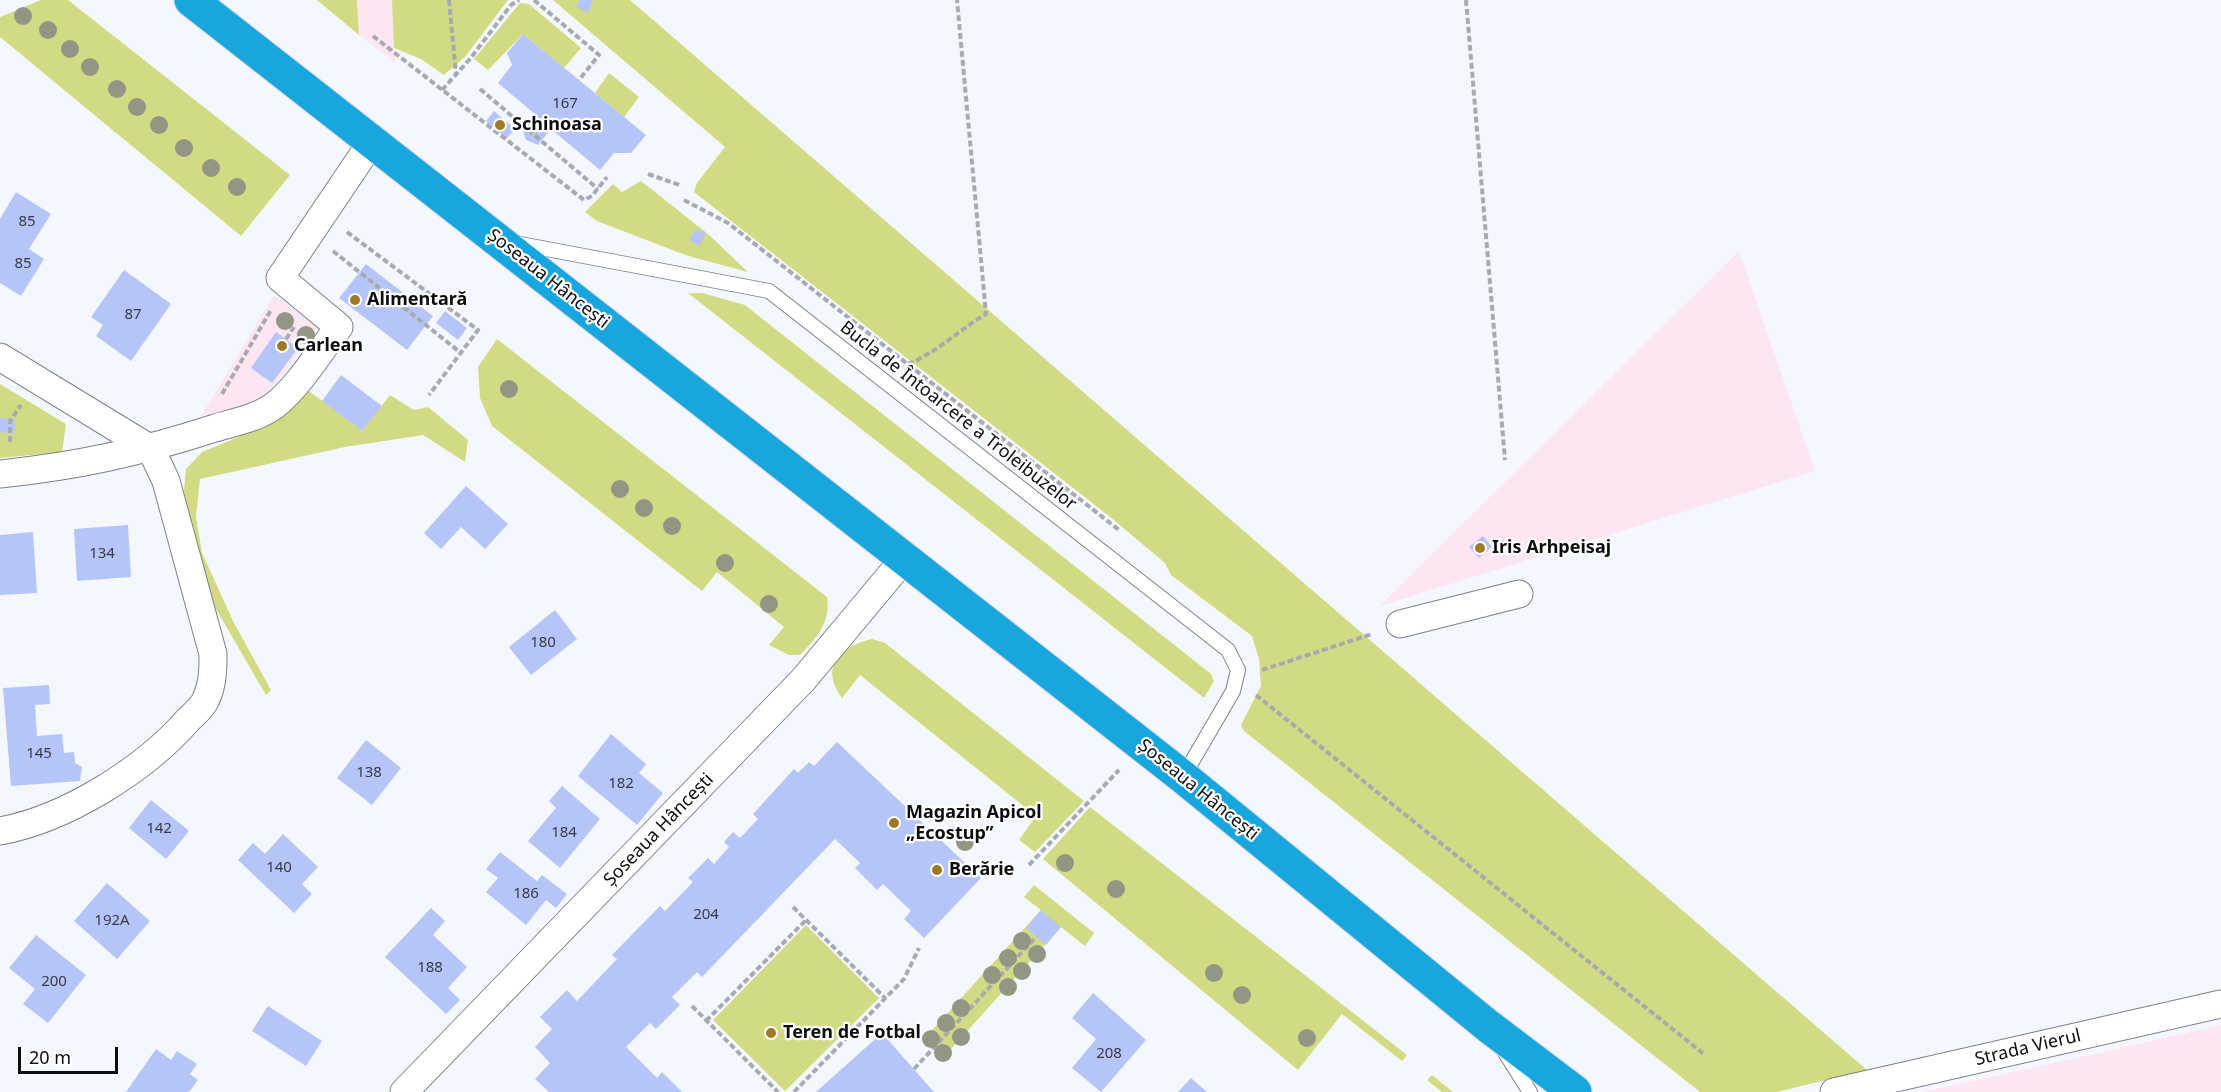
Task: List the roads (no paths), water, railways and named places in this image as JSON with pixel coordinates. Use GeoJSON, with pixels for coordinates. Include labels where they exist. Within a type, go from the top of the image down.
{"type":"FeatureCollection","features":[{"type":"Feature","properties":{"kind":"highway","name":"Șoseaua Hâncești"},"geometry":{"type":"LineString","coordinates":[[191,0],[1183,777],[1488,1026],[1575,1092]]}},
{"type":"Feature","properties":{"kind":"street"},"geometry":{"type":"LineString","coordinates":[[9,473],[64,468],[151,449],[254,416],[274,406],[289,391],[339,327],[280,278],[371,143]]}},
{"type":"Feature","properties":{"kind":"street"},"geometry":{"type":"LineString","coordinates":[[0,357],[151,449],[166,481],[213,654],[213,675],[206,701],[176,734],[105,788],[64,810],[0,831]]}},
{"type":"Feature","properties":{"kind":"street","name":"Șoseaua Hâncești"},"geometry":{"type":"LineString","coordinates":[[404,1092],[803,680],[904,559]]}},
{"type":"Feature","properties":{"kind":"street"},"geometry":{"type":"LineString","coordinates":[[1400,624],[1519,594]]}},
{"type":"Feature","properties":{"kind":"street","name":"Strada Vierul"},"geometry":{"type":"LineString","coordinates":[[1834,1092],[2221,1004]]}},
{"type":"Feature","properties":{"kind":"lane","name":"Bucla de Întoarcere a Troleibuzelor"},"geometry":{"type":"LineString","coordinates":[[499,240],[769,291],[1228,650],[1238,670],[1233,691],[1183,777]]}},
{"type":"Feature","properties":{"kind":"lane","name":"Șoseaua Hâncești"},"geometry":{"type":"LineString","coordinates":[[1488,1026],[1530,1092]]}},
{"type":"Feature","properties":{"kind":"place","name":"Schinoasa"},"geometry":{"type":"Point","coordinates":[500,125]}},
{"type":"Feature","properties":{"kind":"place","name":"Alimentară"},"geometry":{"type":"Point","coordinates":[355,300]}},
{"type":"Feature","properties":{"kind":"place","name":"Carlean"},"geometry":{"type":"Point","coordinates":[282,346]}},
{"type":"Feature","properties":{"kind":"place","name":"Iris Arhpeisaj"},"geometry":{"type":"Point","coordinates":[1480,548]}},
{"type":"Feature","properties":{"kind":"place","name":"Magazin Apicol „Ecostup”"},"geometry":{"type":"Point","coordinates":[894,823]}},
{"type":"Feature","properties":{"kind":"place","name":"Berărie"},"geometry":{"type":"Point","coordinates":[937,870]}},
{"type":"Feature","properties":{"kind":"place","name":"Teren de Fotbal"},"geometry":{"type":"Point","coordinates":[771,1033]}}]}
